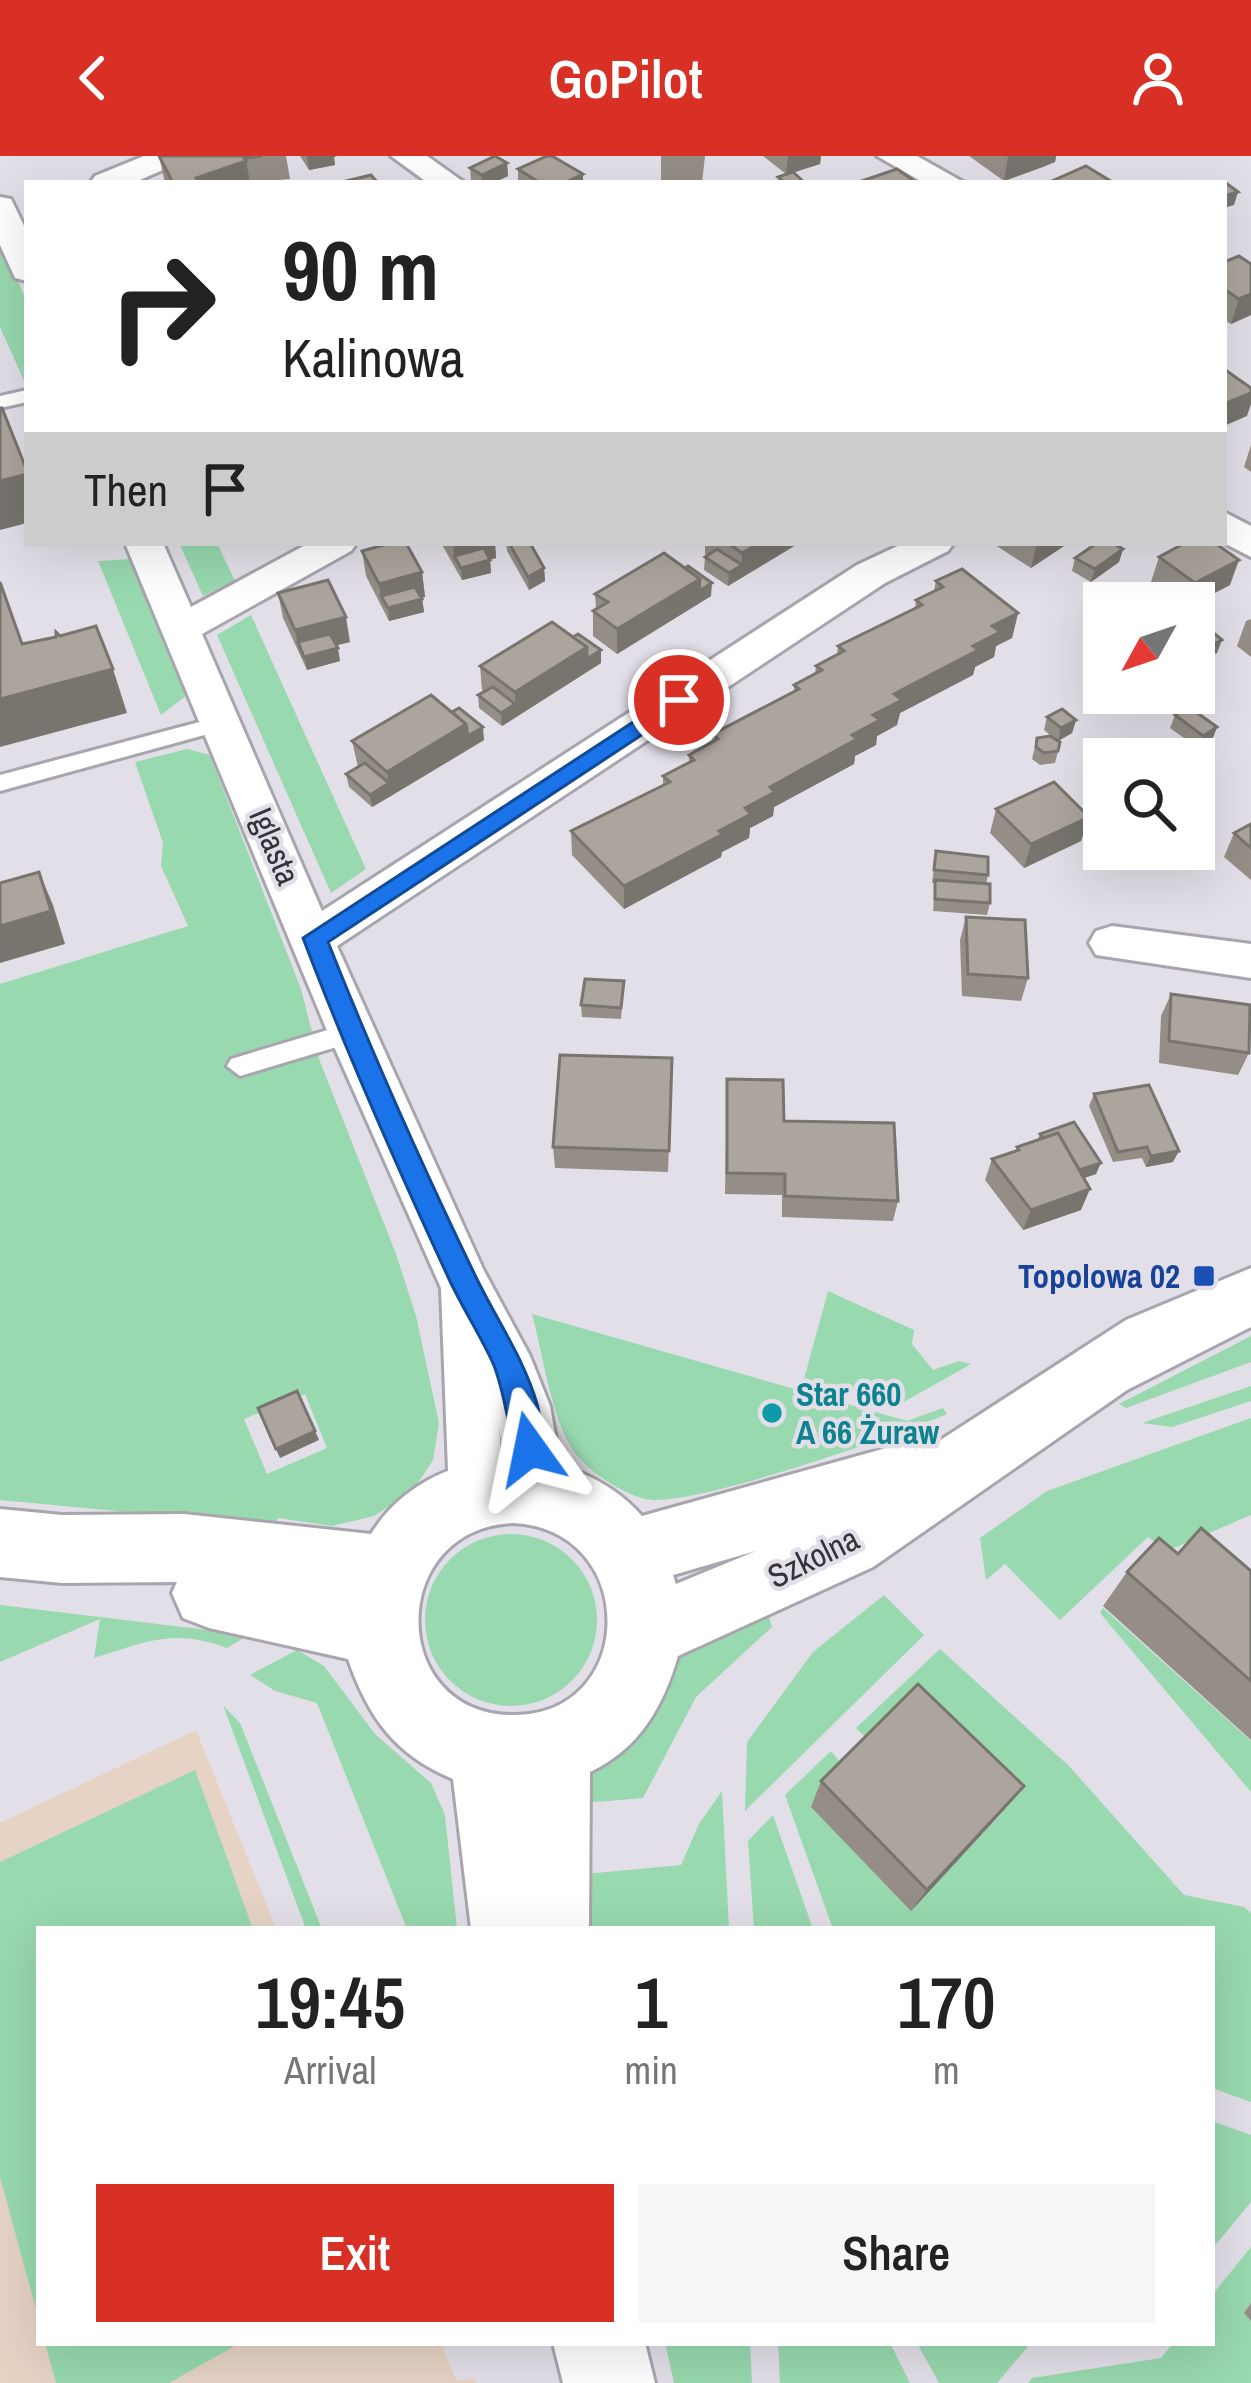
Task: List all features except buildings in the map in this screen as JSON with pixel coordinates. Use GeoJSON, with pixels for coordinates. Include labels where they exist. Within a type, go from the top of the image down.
{"type":"FeatureCollection","features":[{"type":"Feature","properties":{"kind":"street"},"geometry":{"type":"LineString","coordinates":[[113,180],[170,156]]}},
{"type":"Feature","properties":{"kind":"street"},"geometry":{"type":"LineString","coordinates":[[406,156],[443,180]]}},
{"type":"Feature","properties":{"kind":"street"},"geometry":{"type":"LineString","coordinates":[[892,156],[943,180]]}},
{"type":"Feature","properties":{"kind":"street"},"geometry":{"type":"LineString","coordinates":[[12,216],[24,260]]}},
{"type":"Feature","properties":{"kind":"street"},"geometry":{"type":"LineString","coordinates":[[1227,526],[1251,545]]}},
{"type":"Feature","properties":{"kind":"street","name":"Iglasta"},"geometry":{"type":"LineString","coordinates":[[145,546],[352,1033],[464,1281],[507,1494]]}},
{"type":"Feature","properties":{"kind":"street"},"geometry":{"type":"LineString","coordinates":[[181,629],[333,546]]}},
{"type":"Feature","properties":{"kind":"street"},"geometry":{"type":"LineString","coordinates":[[315,938],[871,574],[929,546]]}},
{"type":"Feature","properties":{"kind":"street"},"geometry":{"type":"LineString","coordinates":[[1112,943],[1251,961]]}},
{"type":"Feature","properties":{"kind":"street","name":"Szkolna"},"geometry":{"type":"LineString","coordinates":[[648,1632],[771,1579],[872,1528],[965,1460],[1183,1322],[1251,1298]]}},
{"type":"Feature","properties":{"kind":"street","name":"Szkolna"},"geometry":{"type":"LineString","coordinates":[[632,1553],[746,1517],[965,1460]]}},
{"type":"Feature","properties":{"kind":"street"},"geometry":{"type":"LineString","coordinates":[[507,1494],[579,1505],[615,1532],[632,1553],[647,1590],[648,1632],[637,1671],[614,1706],[581,1733],[519,1750],[445,1737],[409,1709],[386,1671],[383,1600],[411,1538],[441,1513],[507,1494]]}},
{"type":"Feature","properties":{"kind":"street"},"geometry":{"type":"LineString","coordinates":[[31,1546],[166,1585],[383,1600]]}},
{"type":"Feature","properties":{"kind":"street"},"geometry":{"type":"LineString","coordinates":[[512,1926],[519,1750]]}},
{"type":"Feature","properties":{"kind":"street"},"geometry":{"type":"LineString","coordinates":[[519,1750],[548,1926]]}},
{"type":"Feature","properties":{"kind":"street"},"geometry":{"type":"LineString","coordinates":[[600,2346],[609,2383]]}},
{"type":"Feature","properties":{"kind":"lane"},"geometry":{"type":"LineString","coordinates":[[0,783],[222,723]]}},
{"type":"Feature","properties":{"kind":"lane"},"geometry":{"type":"LineString","coordinates":[[240,1066],[352,1033]]}},
{"type":"Feature","properties":{"kind":"shaded area"},"geometry":{"type":"Polygon","coordinates":[[[196,1730],[275,1926],[36,1926],[36,2346],[442,2346],[456,2380],[475,2379],[476,2383],[0,2383],[0,1823],[196,1730]]]}},
{"type":"Feature","properties":{"kind":"green space"},"geometry":{"type":"Polygon","coordinates":[[[0,239],[24,295],[24,381],[0,327],[0,239]]]}},
{"type":"Feature","properties":{"kind":"green space"},"geometry":{"type":"Polygon","coordinates":[[[180,546],[218,546],[235,581],[203,596],[180,546]]]}},
{"type":"Feature","properties":{"kind":"green space"},"geometry":{"type":"Polygon","coordinates":[[[131,559],[190,693],[161,715],[98,561],[131,559]]]}},
{"type":"Feature","properties":{"kind":"green space"},"geometry":{"type":"Polygon","coordinates":[[[251,615],[366,869],[331,893],[217,635],[251,615]]]}},
{"type":"Feature","properties":{"kind":"green space"},"geometry":{"type":"Polygon","coordinates":[[[187,749],[210,755],[301,989],[319,1059],[416,1316],[439,1423],[433,1460],[412,1492],[374,1516],[332,1526],[278,1518],[271,1533],[159,1515],[0,1500],[0,984],[188,926],[161,866],[163,843],[135,762],[187,749]],[[305,1394],[244,1419],[267,1474],[327,1448],[305,1394]]]}},
{"type":"Feature","properties":{"kind":"green space"},"geometry":{"type":"Polygon","coordinates":[[[828,1291],[914,1330],[912,1344],[933,1370],[959,1361],[971,1364],[895,1407],[804,1379],[828,1291]]]}},
{"type":"Feature","properties":{"kind":"green space"},"geometry":{"type":"Polygon","coordinates":[[[532,1314],[907,1421],[943,1408],[947,1414],[747,1482],[669,1499],[645,1499],[604,1479],[571,1447],[553,1401],[532,1314]]]}},
{"type":"Feature","properties":{"kind":"green space"},"geometry":{"type":"Polygon","coordinates":[[[1251,1336],[1251,1362],[1126,1408],[1119,1404],[1251,1336]]]}},
{"type":"Feature","properties":{"kind":"green space"},"geometry":{"type":"Polygon","coordinates":[[[1251,1386],[1251,1401],[1172,1427],[1142,1423],[1251,1386]]]}},
{"type":"Feature","properties":{"kind":"green space"},"geometry":{"type":"Polygon","coordinates":[[[1251,1418],[1251,1515],[1167,1551],[1148,1537],[1060,1620],[1005,1564],[986,1580],[980,1538],[1047,1491],[1251,1418]]]}},
{"type":"Feature","properties":{"kind":"green space"},"geometry":{"type":"Polygon","coordinates":[[[511,1534],[544,1541],[572,1559],[590,1587],[597,1620],[590,1653],[572,1681],[544,1699],[511,1706],[478,1699],[450,1681],[432,1653],[425,1620],[432,1587],[450,1559],[478,1541],[511,1534]]]}},
{"type":"Feature","properties":{"kind":"green space"},"geometry":{"type":"Polygon","coordinates":[[[884,1595],[924,1635],[745,1811],[747,1742],[813,1652],[884,1595]]]}},
{"type":"Feature","properties":{"kind":"green space"},"geometry":{"type":"Polygon","coordinates":[[[764,1602],[772,1627],[696,1697],[643,1798],[572,1804],[575,1792],[614,1737],[680,1658],[733,1617],[764,1602]]]}},
{"type":"Feature","properties":{"kind":"green space"},"geometry":{"type":"Polygon","coordinates":[[[0,1605],[249,1635],[227,1648],[175,1638],[94,1658],[100,1619],[0,1662],[0,1605]]]}},
{"type":"Feature","properties":{"kind":"green space"},"geometry":{"type":"Polygon","coordinates":[[[1103,1608],[1251,1741],[1251,1792],[1100,1613],[1103,1608]]]}},
{"type":"Feature","properties":{"kind":"green space"},"geometry":{"type":"Polygon","coordinates":[[[940,1649],[1069,1766],[1184,1895],[1244,1907],[1251,1913],[1251,2102],[1215,2089],[1215,1926],[832,1926],[785,1795],[831,1751],[847,1770],[910,1910],[1003,1812],[873,1744],[856,1728],[940,1649]]]}},
{"type":"Feature","properties":{"kind":"green space"},"geometry":{"type":"Polygon","coordinates":[[[297,1650],[324,1666],[375,1734],[431,1783],[445,1815],[457,1926],[406,1926],[317,1703],[275,1691],[250,1675],[297,1650]]]}},
{"type":"Feature","properties":{"kind":"green space"},"geometry":{"type":"Polygon","coordinates":[[[223,1705],[240,1723],[321,1926],[305,1926],[223,1705]]]}},
{"type":"Feature","properties":{"kind":"green space"},"geometry":{"type":"Polygon","coordinates":[[[195,1770],[252,1926],[36,1926],[36,2309],[0,2177],[0,1862],[195,1770]]]}},
{"type":"Feature","properties":{"kind":"green space"},"geometry":{"type":"Polygon","coordinates":[[[722,1791],[729,1926],[589,1926],[585,1874],[681,1865],[699,1824],[722,1791]]]}},
{"type":"Feature","properties":{"kind":"green space"},"geometry":{"type":"Polygon","coordinates":[[[773,1815],[812,1926],[754,1926],[748,1841],[773,1815]]]}},
{"type":"Feature","properties":{"kind":"green space"},"geometry":{"type":"Polygon","coordinates":[[[1215,2122],[1251,2135],[1251,2202],[1215,2245],[1215,2122]]]}},
{"type":"Feature","properties":{"kind":"green space"},"geometry":{"type":"Polygon","coordinates":[[[1251,2247],[1251,2383],[1028,2383],[1032,2378],[1161,2358],[1171,2346],[1215,2346],[1215,2291],[1251,2247]]]}},
{"type":"Feature","properties":{"kind":"green space"},"geometry":{"type":"Polygon","coordinates":[[[46,2346],[235,2346],[169,2383],[56,2383],[46,2346]]]}},
{"type":"Feature","properties":{"kind":"green space"},"geometry":{"type":"Polygon","coordinates":[[[666,2346],[750,2346],[752,2383],[674,2383],[666,2346]]]}},
{"type":"Feature","properties":{"kind":"green space"},"geometry":{"type":"Polygon","coordinates":[[[778,2346],[892,2346],[910,2383],[780,2383],[778,2346]]]}},
{"type":"Feature","properties":{"kind":"green space"},"geometry":{"type":"Polygon","coordinates":[[[919,2346],[1028,2346],[997,2383],[939,2383],[919,2346]]]}},
{"type":"Feature","properties":{"kind":"place","name":"Topolowa 02"},"geometry":{"type":"Point","coordinates":[1204,1276]}},
{"type":"Feature","properties":{"kind":"place","name":"Star 660 A 66 Żuraw"},"geometry":{"type":"Point","coordinates":[772,1413]}},
{"type":"Feature","properties":{"kind":"route"},"geometry":{"type":"LineString","coordinates":[[530,1449],[523,1406],[504,1356],[464,1281],[352,1033],[315,938],[679,700]]}}]}
